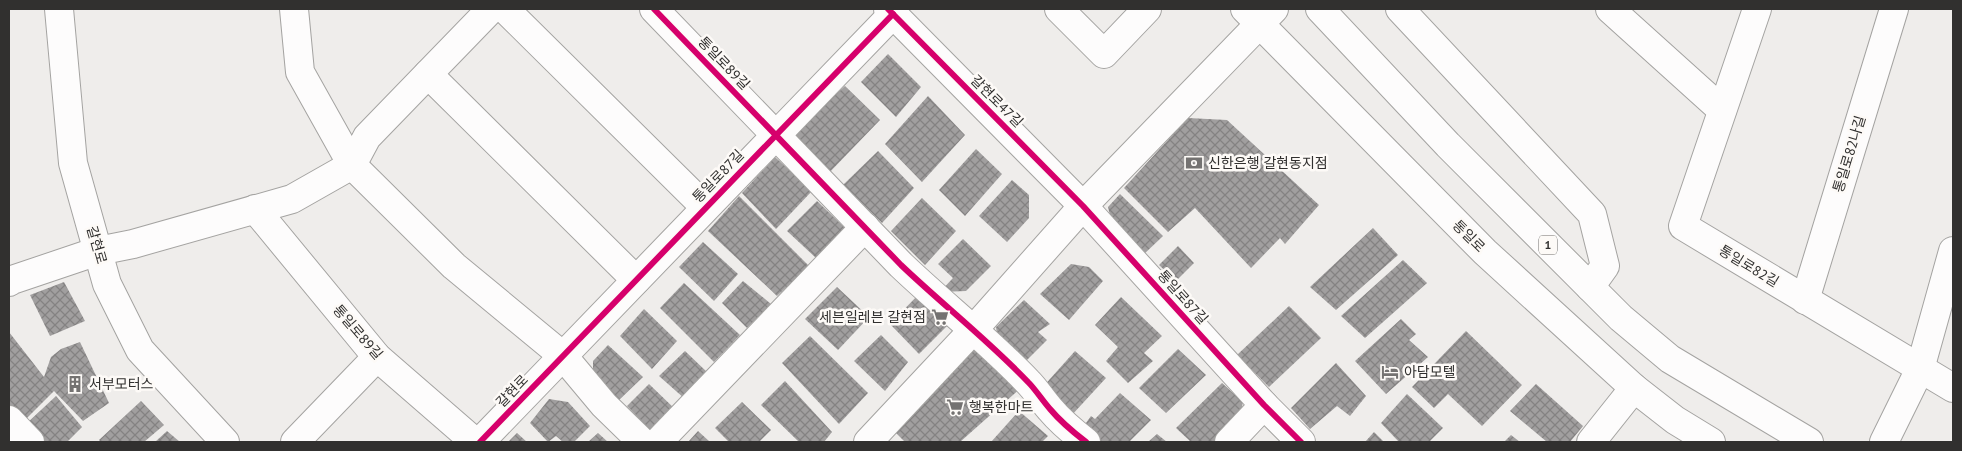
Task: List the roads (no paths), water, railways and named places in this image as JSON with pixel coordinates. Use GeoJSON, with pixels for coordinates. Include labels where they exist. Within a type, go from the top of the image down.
{"type":"FeatureCollection","features":[{"type":"Feature","properties":{"kind":"street","name":"갈현로"},"geometry":{"type":"LineString","coordinates":[[59,9],[73,163],[92,253],[140,350],[226,442]]}},
{"type":"Feature","properties":{"kind":"street"},"geometry":{"type":"LineString","coordinates":[[294,9],[300,72],[352,165],[454,266],[562,356],[604,405],[642,442]]}},
{"type":"Feature","properties":{"kind":"street"},"geometry":{"type":"LineString","coordinates":[[9,282],[92,253],[133,244],[292,199],[352,165],[367,137],[491,9]]}},
{"type":"Feature","properties":{"kind":"street"},"geometry":{"type":"LineString","coordinates":[[505,9],[705,207]]}},
{"type":"Feature","properties":{"kind":"street","name":"통일로89길"},"geometry":{"type":"LineString","coordinates":[[654,9],[865,227]]}},
{"type":"Feature","properties":{"kind":"street"},"geometry":{"type":"LineString","coordinates":[[1059,9],[1104,54],[1147,9]]}},
{"type":"Feature","properties":{"kind":"street","name":"1"},"geometry":{"type":"LineString","coordinates":[[1320,9],[1448,145],[1621,318],[1670,359],[1809,442]]}},
{"type":"Feature","properties":{"kind":"street"},"geometry":{"type":"LineString","coordinates":[[1400,9],[1592,214],[1605,266],[1590,287]]}},
{"type":"Feature","properties":{"kind":"street"},"geometry":{"type":"LineString","coordinates":[[1610,9],[1722,110]]}},
{"type":"Feature","properties":{"kind":"street","name":"통일로82길"},"geometry":{"type":"LineString","coordinates":[[1757,9],[1683,226],[1953,388]]}},
{"type":"Feature","properties":{"kind":"street","name":"통일로82나길"},"geometry":{"type":"LineString","coordinates":[[1805,300],[1894,9]]}},
{"type":"Feature","properties":{"kind":"street","name":"통일로87길"},"geometry":{"type":"LineString","coordinates":[[562,356],[775,135],[890,11]]}},
{"type":"Feature","properties":{"kind":"street","name":"갈현로47길"},"geometry":{"type":"LineString","coordinates":[[890,11],[1083,206]]}},
{"type":"Feature","properties":{"kind":"street"},"geometry":{"type":"LineString","coordinates":[[868,442],[974,329],[1083,206],[1260,13]]}},
{"type":"Feature","properties":{"kind":"street","name":"통일로"},"geometry":{"type":"LineString","coordinates":[[1260,13],[1485,252],[1634,388],[1675,420],[1711,442]]}},
{"type":"Feature","properties":{"kind":"street"},"geometry":{"type":"LineString","coordinates":[[428,74],[636,280]]}},
{"type":"Feature","properties":{"kind":"street","name":"통일로87길"},"geometry":{"type":"LineString","coordinates":[[1083,206],[1264,405],[1301,442]]}},
{"type":"Feature","properties":{"kind":"street","name":"통일로89길"},"geometry":{"type":"LineString","coordinates":[[255,209],[377,357],[475,442]]}},
{"type":"Feature","properties":{"kind":"street"},"geometry":{"type":"LineString","coordinates":[[658,442],[865,227],[936,298],[974,329],[1029,383],[1071,438]]}},
{"type":"Feature","properties":{"kind":"street"},"geometry":{"type":"LineString","coordinates":[[1884,442],[1920,369],[1953,251]]}},
{"type":"Feature","properties":{"kind":"street","name":"갈현로"},"geometry":{"type":"LineString","coordinates":[[480,442],[562,356]]}},
{"type":"Feature","properties":{"kind":"street"},"geometry":{"type":"LineString","coordinates":[[296,442],[377,357]]}},
{"type":"Feature","properties":{"kind":"street"},"geometry":{"type":"LineString","coordinates":[[1591,442],[1634,388]]}},
{"type":"Feature","properties":{"kind":"street"},"geometry":{"type":"LineString","coordinates":[[1228,442],[1264,405]]}},
{"type":"Feature","properties":{"kind":"street"},"geometry":{"type":"LineString","coordinates":[[9,420],[30,442]]}},
{"type":"Feature","properties":{"kind":"place","name":"신한은행 갈현동지점"},"geometry":{"type":"Point","coordinates":[1194,163]}},
{"type":"Feature","properties":{"kind":"place","name":"세븐일레븐 갈현점"},"geometry":{"type":"Point","coordinates":[940,317]}},
{"type":"Feature","properties":{"kind":"place","name":"아담모텔"},"geometry":{"type":"Point","coordinates":[1390,372]}},
{"type":"Feature","properties":{"kind":"place","name":"서부모터스"},"geometry":{"type":"Point","coordinates":[75,384]}},
{"type":"Feature","properties":{"kind":"place","name":"행복한마트"},"geometry":{"type":"Point","coordinates":[955,407]}}]}
